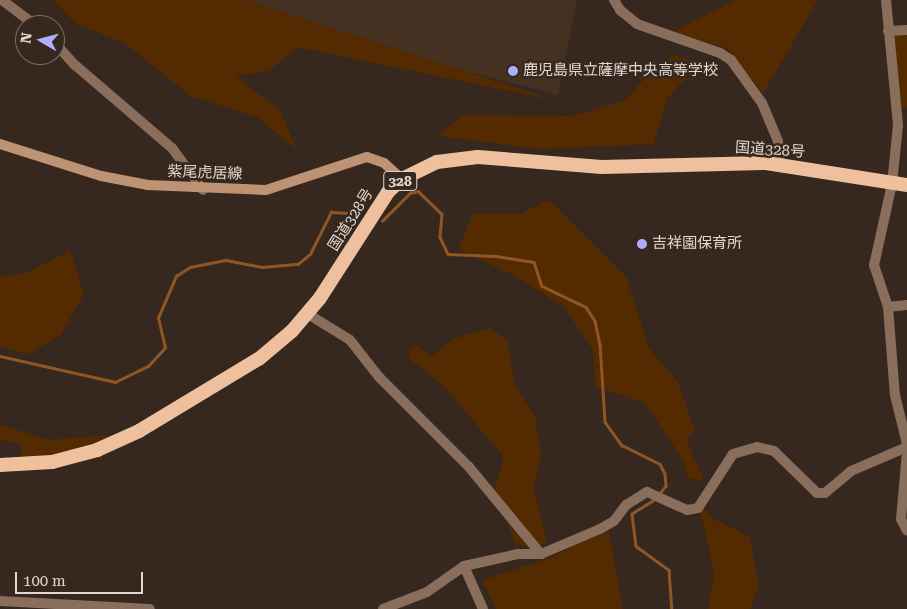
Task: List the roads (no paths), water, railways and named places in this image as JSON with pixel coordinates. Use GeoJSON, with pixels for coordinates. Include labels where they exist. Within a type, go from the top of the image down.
{"type":"FeatureCollection","features":[{"type":"Feature","properties":{"kind":"highway","name":"国道328号"},"geometry":{"type":"LineString","coordinates":[[0,465],[52,462],[116,442],[244,369],[277,346],[308,314],[334,279],[377,206],[402,179],[437,162],[460,158],[602,167],[780,163],[892,184],[907,185]]}},
{"type":"Feature","properties":{"kind":"main road","name":"紫尾虎居線"},"geometry":{"type":"LineString","coordinates":[[0,144],[101,176],[148,185],[203,190],[266,190],[367,157],[384,163],[402,179]]}},
{"type":"Feature","properties":{"kind":"street"},"geometry":{"type":"LineString","coordinates":[[2,0],[22,15]]}},
{"type":"Feature","properties":{"kind":"street"},"geometry":{"type":"LineString","coordinates":[[614,0],[620,10],[637,24],[720,53],[731,60],[762,103],[778,141],[780,163]]}},
{"type":"Feature","properties":{"kind":"street"},"geometry":{"type":"LineString","coordinates":[[383,609],[427,592],[464,566],[518,554],[541,554],[614,521],[626,505],[647,492],[687,510],[698,508],[726,463],[734,454],[757,447],[774,451],[817,493],[825,493],[851,471],[907,445],[895,396],[888,308],[874,264],[892,184],[903,108],[888,31],[886,0]]}},
{"type":"Feature","properties":{"kind":"street"},"geometry":{"type":"LineString","coordinates":[[888,31],[907,30]]}},
{"type":"Feature","properties":{"kind":"street"},"geometry":{"type":"LineString","coordinates":[[65,54],[75,65],[172,148],[203,190]]}},
{"type":"Feature","properties":{"kind":"street"},"geometry":{"type":"LineString","coordinates":[[888,308],[907,305]]}},
{"type":"Feature","properties":{"kind":"street"},"geometry":{"type":"LineString","coordinates":[[308,314],[350,340],[379,378],[469,467],[541,554]]}},
{"type":"Feature","properties":{"kind":"street"},"geometry":{"type":"LineString","coordinates":[[907,452],[901,519],[907,531]]}},
{"type":"Feature","properties":{"kind":"street"},"geometry":{"type":"LineString","coordinates":[[464,566],[483,609]]}},
{"type":"Feature","properties":{"kind":"street"},"geometry":{"type":"LineString","coordinates":[[0,601],[150,609]]}},
{"type":"Feature","properties":{"kind":"waterway"},"geometry":{"type":"LineString","coordinates":[[382,221],[410,193],[418,191],[442,214],[440,237],[448,254],[496,256],[534,262],[542,286],[586,307],[595,321],[600,344],[605,422],[622,445],[660,464],[665,474],[666,486],[659,495]]}},
{"type":"Feature","properties":{"kind":"waterway"},"geometry":{"type":"LineString","coordinates":[[0,356],[115,382],[148,366],[165,348],[158,318],[176,276],[190,267],[226,260],[262,267],[298,264],[310,254],[331,212],[349,213]]}},
{"type":"Feature","properties":{"kind":"waterway"},"geometry":{"type":"LineString","coordinates":[[656,499],[632,514],[636,546],[669,570],[672,609]]}},
{"type":"Feature","properties":{"kind":"place","name":"鹿児島県立薩摩中央高等学校"},"geometry":{"type":"Point","coordinates":[513,71]}},
{"type":"Feature","properties":{"kind":"place","name":"吉祥園保育所"},"geometry":{"type":"Point","coordinates":[642,244]}}]}
